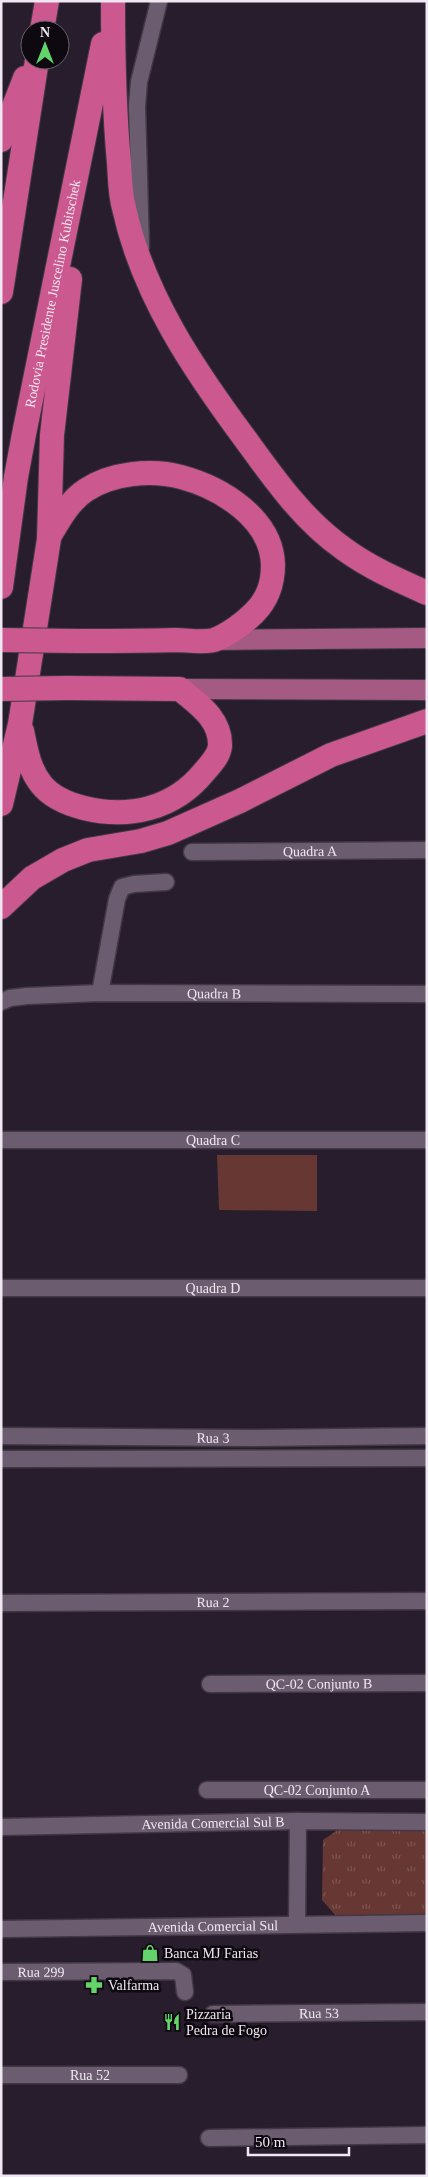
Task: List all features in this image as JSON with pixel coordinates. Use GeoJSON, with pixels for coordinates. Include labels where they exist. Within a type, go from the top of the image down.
{"type":"FeatureCollection","features":[{"type":"Feature","properties":{"kind":"highway"},"geometry":{"type":"LineString","coordinates":[[44,20],[47,1]]}},
{"type":"Feature","properties":{"kind":"highway"},"geometry":{"type":"LineString","coordinates":[[112,1],[114,85],[123,207],[142,267],[171,330],[212,395],[302,513],[342,548],[374,569],[427,593]]}},
{"type":"Feature","properties":{"kind":"highway","name":"Rodovia Presidente Juscelino Kubitschek"},"geometry":{"type":"LineString","coordinates":[[1,587],[18,468],[112,1]]}},
{"type":"Feature","properties":{"kind":"highway"},"geometry":{"type":"LineString","coordinates":[[1,140],[28,70]]}},
{"type":"Feature","properties":{"kind":"highway"},"geometry":{"type":"LineString","coordinates":[[1,292],[35,70]]}},
{"type":"Feature","properties":{"kind":"highway"},"geometry":{"type":"LineString","coordinates":[[1,804],[20,724],[48,539],[52,435],[71,268],[66,231]]}},
{"type":"Feature","properties":{"kind":"highway"},"geometry":{"type":"LineString","coordinates":[[1,640],[213,640],[249,618],[261,606],[270,590],[273,573],[273,555],[262,530],[254,518],[225,497],[182,477],[151,474],[117,477],[100,482],[85,490],[72,502],[48,539]]}},
{"type":"Feature","properties":{"kind":"highway"},"geometry":{"type":"LineString","coordinates":[[1,689],[180,689],[210,716],[217,729],[220,747],[217,756],[197,780],[170,801],[147,810],[111,812],[64,802],[42,786],[32,772],[20,724]]}},
{"type":"Feature","properties":{"kind":"highway"},"geometry":{"type":"LineString","coordinates":[[1,907],[32,878],[63,860],[88,850],[141,841],[168,833],[240,801],[331,755],[427,721]]}},
{"type":"Feature","properties":{"kind":"main road"},"geometry":{"type":"LineString","coordinates":[[213,640],[427,638]]}},
{"type":"Feature","properties":{"kind":"main road"},"geometry":{"type":"LineString","coordinates":[[180,689],[427,690]]}},
{"type":"Feature","properties":{"kind":"street"},"geometry":{"type":"LineString","coordinates":[[142,267],[137,106],[139,82],[160,1]]}},
{"type":"Feature","properties":{"kind":"street","name":"Quadra A"},"geometry":{"type":"LineString","coordinates":[[192,852],[427,850]]}},
{"type":"Feature","properties":{"kind":"street"},"geometry":{"type":"LineString","coordinates":[[100,993],[117,899],[122,888],[134,884],[166,882]]}},
{"type":"Feature","properties":{"kind":"street","name":"Quadra B"},"geometry":{"type":"LineString","coordinates":[[1,1002],[10,998],[27,996],[100,993],[427,994]]}},
{"type":"Feature","properties":{"kind":"street","name":"Quadra C"},"geometry":{"type":"LineString","coordinates":[[1,1140],[427,1140]]}},
{"type":"Feature","properties":{"kind":"street","name":"Quadra D"},"geometry":{"type":"LineString","coordinates":[[1,1288],[427,1288]]}},
{"type":"Feature","properties":{"kind":"street","name":"Rua 3"},"geometry":{"type":"LineString","coordinates":[[1,1436],[250,1438],[427,1436]]}},
{"type":"Feature","properties":{"kind":"street"},"geometry":{"type":"LineString","coordinates":[[250,1438],[250,1460]]}},
{"type":"Feature","properties":{"kind":"street","name":"Rua 3"},"geometry":{"type":"LineString","coordinates":[[1,1459],[250,1460],[427,1458]]}},
{"type":"Feature","properties":{"kind":"street","name":"Rua 2"},"geometry":{"type":"LineString","coordinates":[[1,1603],[427,1601]]}},
{"type":"Feature","properties":{"kind":"street","name":"QC-02 Conjunto B"},"geometry":{"type":"LineString","coordinates":[[210,1684],[427,1683]]}},
{"type":"Feature","properties":{"kind":"street","name":"QC-02 Conjunto A"},"geometry":{"type":"LineString","coordinates":[[207,1790],[427,1790]]}},
{"type":"Feature","properties":{"kind":"street"},"geometry":{"type":"LineString","coordinates":[[297,1924],[298,1821]]}},
{"type":"Feature","properties":{"kind":"street","name":"Avenida Comercial Sul B"},"geometry":{"type":"LineString","coordinates":[[1,1827],[298,1821],[427,1822]]}},
{"type":"Feature","properties":{"kind":"street","name":"Avenida Comercial Sul"},"geometry":{"type":"LineString","coordinates":[[1,1929],[427,1923]]}},
{"type":"Feature","properties":{"kind":"street","name":"Rua 299"},"geometry":{"type":"LineString","coordinates":[[1,1972],[176,1971],[183,1975],[185,1992]]}},
{"type":"Feature","properties":{"kind":"street","name":"Rua 53"},"geometry":{"type":"LineString","coordinates":[[213,2014],[427,2012]]}},
{"type":"Feature","properties":{"kind":"street","name":"Rua 52"},"geometry":{"type":"LineString","coordinates":[[1,2075],[179,2075]]}},
{"type":"Feature","properties":{"kind":"street"},"geometry":{"type":"LineString","coordinates":[[209,2138],[427,2135]]}},
{"type":"Feature","properties":{"kind":"green space"},"geometry":{"type":"Polygon","coordinates":[[[217,1155],[317,1155],[317,1211],[219,1210],[217,1155]]]}},
{"type":"Feature","properties":{"kind":"green space"},"geometry":{"type":"Polygon","coordinates":[[[339,1829],[427,1829],[427,1915],[336,1916],[322,1900],[323,1840],[339,1829]]]}},
{"type":"Feature","properties":{"kind":"place","name":"Banca MJ Farias"},"geometry":{"type":"Point","coordinates":[150,1953]}},
{"type":"Feature","properties":{"kind":"place","name":"Valfarma"},"geometry":{"type":"Point","coordinates":[94,1985]}},
{"type":"Feature","properties":{"kind":"place","name":"Pizzaria Pedra de Fogo"},"geometry":{"type":"Point","coordinates":[172,2022]}}]}
